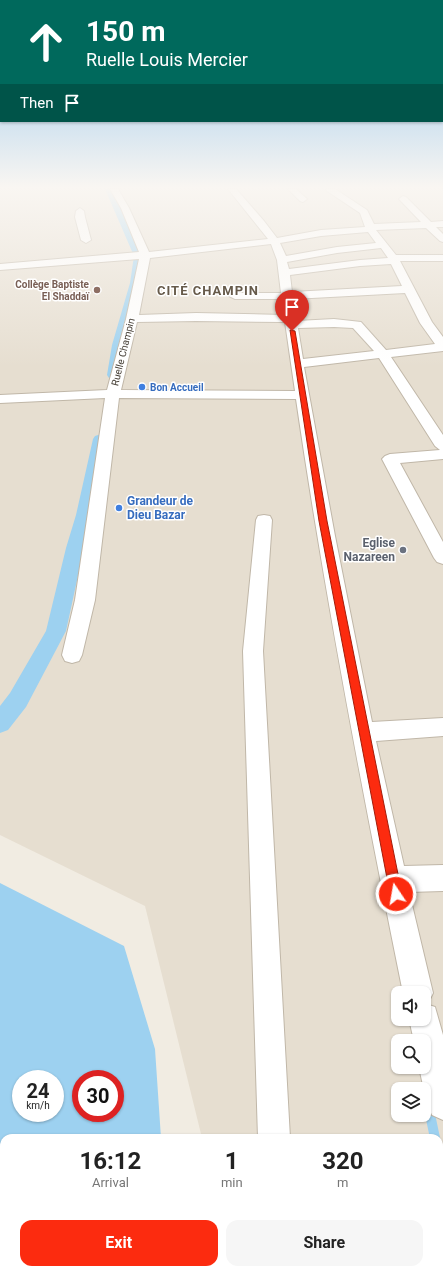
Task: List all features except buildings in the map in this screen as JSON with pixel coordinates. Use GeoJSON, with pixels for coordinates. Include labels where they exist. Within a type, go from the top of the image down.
{"type":"FeatureCollection","features":[{"type":"Feature","properties":{"kind":"street"},"geometry":{"type":"LineString","coordinates":[[142,248],[145,255]]}},
{"type":"Feature","properties":{"kind":"street"},"geometry":{"type":"LineString","coordinates":[[0,267],[205,248]]}},
{"type":"Feature","properties":{"kind":"street"},"geometry":{"type":"LineString","coordinates":[[277,248],[282,260],[297,364],[323,521],[393,879],[416,986]]}},
{"type":"Feature","properties":{"kind":"street"},"geometry":{"type":"LineString","coordinates":[[282,260],[351,248]]}},
{"type":"Feature","properties":{"kind":"street"},"geometry":{"type":"LineString","coordinates":[[297,364],[443,346],[426,323],[394,260],[386,248]]}},
{"type":"Feature","properties":{"kind":"street","name":"Ruelle Champin"},"geometry":{"type":"LineString","coordinates":[[72,655],[85,600],[113,394],[132,319],[145,255]]}},
{"type":"Feature","properties":{"kind":"street"},"geometry":{"type":"LineString","coordinates":[[283,273],[360,263],[443,258]]}},
{"type":"Feature","properties":{"kind":"street"},"geometry":{"type":"LineString","coordinates":[[235,296],[287,296],[409,289]]}},
{"type":"Feature","properties":{"kind":"street"},"geometry":{"type":"LineString","coordinates":[[132,319],[204,317],[357,324],[383,354],[443,446]]}},
{"type":"Feature","properties":{"kind":"street"},"geometry":{"type":"LineString","coordinates":[[0,398],[113,394],[302,395]]}},
{"type":"Feature","properties":{"kind":"street"},"geometry":{"type":"LineString","coordinates":[[443,454],[390,459],[443,558]]}},
{"type":"Feature","properties":{"kind":"street"},"geometry":{"type":"LineString","coordinates":[[264,520],[253,652],[274,1134]]}},
{"type":"Feature","properties":{"kind":"street"},"geometry":{"type":"LineString","coordinates":[[364,732],[443,727]]}},
{"type":"Feature","properties":{"kind":"street"},"geometry":{"type":"LineString","coordinates":[[393,879],[443,878]]}},
{"type":"Feature","properties":{"kind":"street"},"geometry":{"type":"LineString","coordinates":[[426,1026],[443,1104]]}},
{"type":"Feature","properties":{"kind":"shaded area"},"geometry":{"type":"Polygon","coordinates":[[[0,248],[443,248],[443,1134],[201,1134],[145,906],[0,835],[0,248]]]}},
{"type":"Feature","properties":{"kind":"water"},"geometry":{"type":"Polygon","coordinates":[[[0,883],[124,946],[155,1049],[161,1134],[0,1134],[0,883]]]}},
{"type":"Feature","properties":{"kind":"waterway"},"geometry":{"type":"LineString","coordinates":[[114,375],[119,345],[136,283],[139,256],[136,248]]}},
{"type":"Feature","properties":{"kind":"waterway"},"geometry":{"type":"LineString","coordinates":[[0,723],[18,700],[56,631],[75,548],[85,515],[101,439]]}},
{"type":"Feature","properties":{"kind":"waterway"},"geometry":{"type":"LineString","coordinates":[[431,1119],[434,1134]]}},
{"type":"Feature","properties":{"kind":"place","name":"Collège Baptiste El Shaddaï"},"geometry":{"type":"Point","coordinates":[97,290]}},
{"type":"Feature","properties":{"kind":"place","name":"Bon Accueil"},"geometry":{"type":"Point","coordinates":[142,387]}},
{"type":"Feature","properties":{"kind":"place","name":"Grandeur de Dieu Bazar"},"geometry":{"type":"Point","coordinates":[119,508]}},
{"type":"Feature","properties":{"kind":"place","name":"Eglise Nazareen"},"geometry":{"type":"Point","coordinates":[403,550]}},
{"type":"Feature","properties":{"kind":"district","name":"CITÉ CHAMPIN"},"geometry":{"type":"Point","coordinates":[208,290]}},
{"type":"Feature","properties":{"kind":"route"},"geometry":{"type":"LineString","coordinates":[[292,331],[323,521],[396,894]]}}]}
